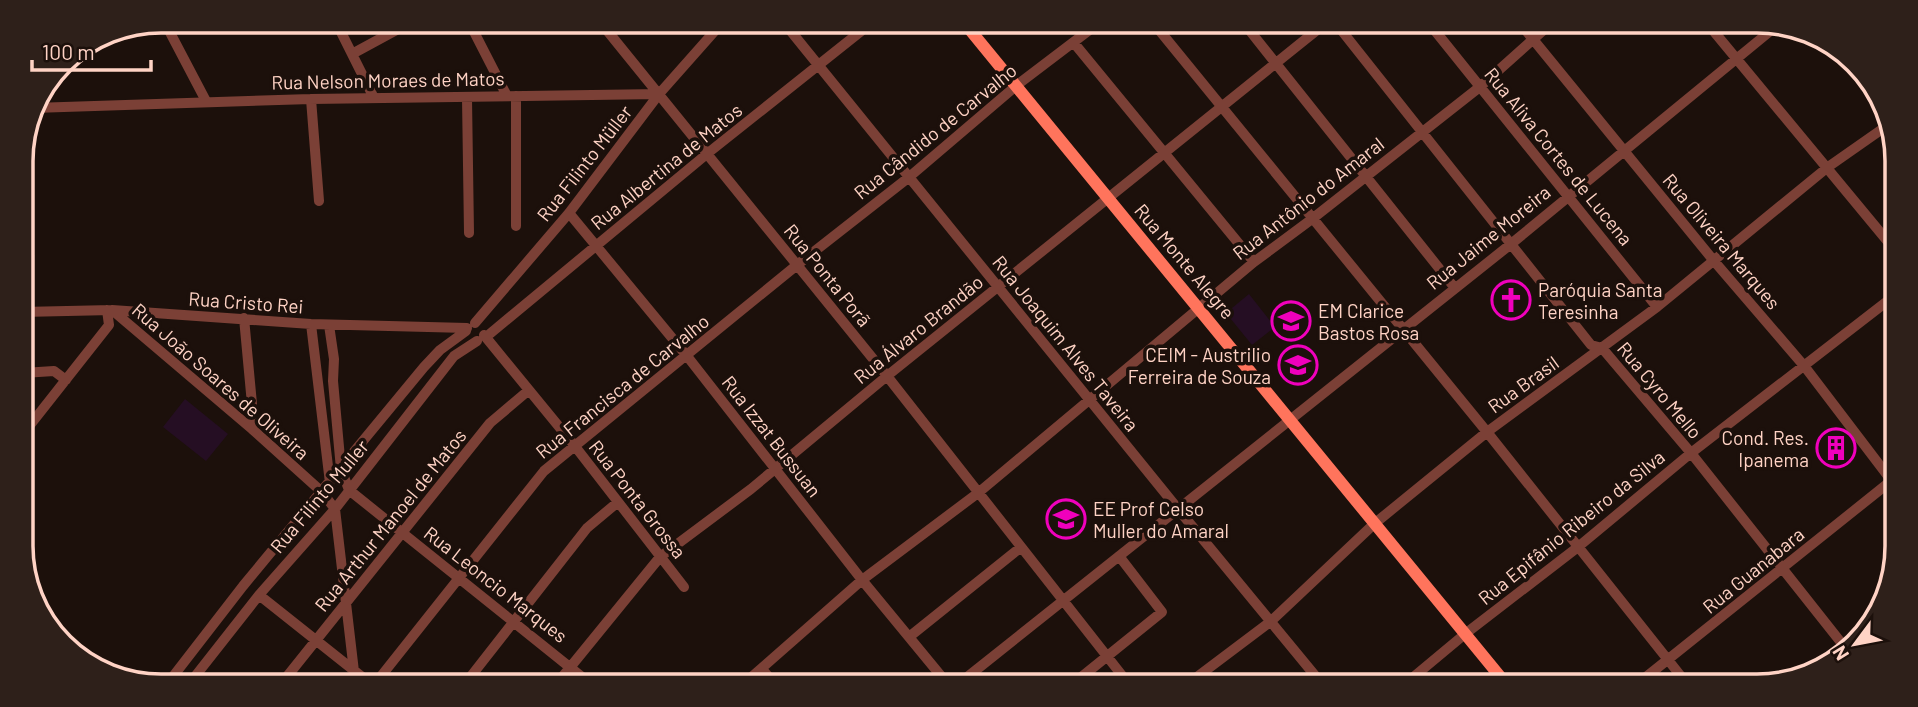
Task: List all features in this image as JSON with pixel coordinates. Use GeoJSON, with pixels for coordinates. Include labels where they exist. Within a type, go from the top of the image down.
{"type":"FeatureCollection","features":[{"type":"Feature","properties":{"kind":"street"},"geometry":{"type":"LineString","coordinates":[[170,33],[206,101]]}},
{"type":"Feature","properties":{"kind":"street"},"geometry":{"type":"LineString","coordinates":[[342,33],[374,98]]}},
{"type":"Feature","properties":{"kind":"street"},"geometry":{"type":"LineString","coordinates":[[352,54],[391,33]]}},
{"type":"Feature","properties":{"kind":"street"},"geometry":{"type":"LineString","coordinates":[[475,33],[512,96],[516,226]]}},
{"type":"Feature","properties":{"kind":"street","name":"Rua Ponta Porã"},"geometry":{"type":"LineString","coordinates":[[609,33],[887,376],[1121,673]]}},
{"type":"Feature","properties":{"kind":"street","name":"Rua Filinto Müller"},"geometry":{"type":"LineString","coordinates":[[175,674],[243,586],[424,367],[440,350],[470,328],[569,214],[659,94],[712,33]]}},
{"type":"Feature","properties":{"kind":"street","name":"Rua Joaquim Alves Taveira"},"geometry":{"type":"LineString","coordinates":[[792,33],[1313,673]]}},
{"type":"Feature","properties":{"kind":"street","name":"Rua Albertina de Matos"},"geometry":{"type":"LineString","coordinates":[[482,338],[859,33]]}},
{"type":"Feature","properties":{"kind":"street","name":"Rua Monte Alegre"},"geometry":{"type":"LineString","coordinates":[[973,33],[1497,673]]}},
{"type":"Feature","properties":{"kind":"street","name":"Rua Cândido de Carvalho"},"geometry":{"type":"LineString","coordinates":[[797,265],[908,178],[1017,85],[1086,33]]}},
{"type":"Feature","properties":{"kind":"street"},"geometry":{"type":"LineString","coordinates":[[1161,33],[1487,432],[1678,673]]}},
{"type":"Feature","properties":{"kind":"street"},"geometry":{"type":"LineString","coordinates":[[1252,33],[1454,287]]}},
{"type":"Feature","properties":{"kind":"street","name":"Rua Álvaro Brandão"},"geometry":{"type":"LineString","coordinates":[[563,674],[660,556],[776,469],[887,376],[1314,33]]}},
{"type":"Feature","properties":{"kind":"street","name":"Rua Cyro Mello"},"geometry":{"type":"LineString","coordinates":[[1343,33],[1591,345],[1602,348],[1691,453],[1820,617]]}},
{"type":"Feature","properties":{"kind":"street","name":"Rua Aliva Cortes de Lucena"},"geometry":{"type":"LineString","coordinates":[[1437,33],[1657,307]]}},
{"type":"Feature","properties":{"kind":"street","name":"Rua Oliveira Marques"},"geometry":{"type":"LineString","coordinates":[[1528,33],[1714,261],[1805,367],[1885,473]]}},
{"type":"Feature","properties":{"kind":"street","name":"Rua Antônio do Amaral"},"geometry":{"type":"LineString","coordinates":[[756,674],[862,580],[978,492],[1254,262],[1481,86],[1539,33]]}},
{"type":"Feature","properties":{"kind":"street"},"geometry":{"type":"LineString","coordinates":[[1715,33],[1885,238]]}},
{"type":"Feature","properties":{"kind":"street","name":"Rua Jaime Moreira"},"geometry":{"type":"LineString","coordinates":[[972,673],[1511,244],[1766,34]]}},
{"type":"Feature","properties":{"kind":"street"},"geometry":{"type":"LineString","coordinates":[[1074,43],[1254,262]]}},
{"type":"Feature","properties":{"kind":"street","name":"Rua Nelson Moraes de Matos"},"geometry":{"type":"LineString","coordinates":[[45,108],[206,101],[659,94]]}},
{"type":"Feature","properties":{"kind":"street"},"geometry":{"type":"LineString","coordinates":[[467,98],[468,233]]}},
{"type":"Feature","properties":{"kind":"street"},"geometry":{"type":"LineString","coordinates":[[311,99],[319,201]]}},
{"type":"Feature","properties":{"kind":"street","name":"Rua Brasil"},"geometry":{"type":"LineString","coordinates":[[1202,673],[1270,622],[1374,524],[1487,432],[1657,307],[1828,167],[1881,130]]}},
{"type":"Feature","properties":{"kind":"street","name":"Rua Izzat Bussuan"},"geometry":{"type":"LineString","coordinates":[[569,214],[687,356],[936,674]]}},
{"type":"Feature","properties":{"kind":"street","name":"Rua Francisca de Carvalho"},"geometry":{"type":"LineString","coordinates":[[383,674],[544,471],[797,265]]}},
{"type":"Feature","properties":{"kind":"street","name":"Rua Epifânio Ribeiro da Silva"},"geometry":{"type":"LineString","coordinates":[[1418,673],[1578,547],[1691,453],[1885,303]]}},
{"type":"Feature","properties":{"kind":"street"},"geometry":{"type":"LineString","coordinates":[[33,422],[109,325],[109,310]]}},
{"type":"Feature","properties":{"kind":"street","name":"Rua Cristo Rei"},"geometry":{"type":"LineString","coordinates":[[34,312],[109,310],[329,325],[470,328]]}},
{"type":"Feature","properties":{"kind":"street","name":"Rua João Soares de Oliveira"},"geometry":{"type":"LineString","coordinates":[[109,310],[252,429],[322,492],[335,509]]}},
{"type":"Feature","properties":{"kind":"street"},"geometry":{"type":"LineString","coordinates":[[244,318],[252,429]]}},
{"type":"Feature","properties":{"kind":"street"},"geometry":{"type":"LineString","coordinates":[[311,324],[330,483]]}},
{"type":"Feature","properties":{"kind":"street"},"geometry":{"type":"LineString","coordinates":[[329,325],[334,359],[333,381],[341,469],[349,490]]}},
{"type":"Feature","properties":{"kind":"street","name":"Rua Ponta Grossa"},"geometry":{"type":"LineString","coordinates":[[482,338],[468,338],[470,328],[483,328],[482,338],[574,445],[684,587]]}},
{"type":"Feature","properties":{"kind":"street","name":"Rua Filinto Muller"},"geometry":{"type":"LineString","coordinates":[[197,674],[259,595],[335,509],[454,356],[482,338]]}},
{"type":"Feature","properties":{"kind":"street"},"geometry":{"type":"LineString","coordinates":[[33,372],[54,371],[66,380]]}},
{"type":"Feature","properties":{"kind":"street","name":"Rua Arthur Manoel de Matos"},"geometry":{"type":"LineString","coordinates":[[289,674],[490,423],[529,390]]}},
{"type":"Feature","properties":{"kind":"street","name":"Rua Guanabara"},"geometry":{"type":"LineString","coordinates":[[1652,673],[1885,486]]}},
{"type":"Feature","properties":{"kind":"street","name":"Rua Leoncio Marques"},"geometry":{"type":"LineString","coordinates":[[349,490],[579,674]]}},
{"type":"Feature","properties":{"kind":"street"},"geometry":{"type":"LineString","coordinates":[[473,674],[587,528],[618,502]]}},
{"type":"Feature","properties":{"kind":"street"},"geometry":{"type":"LineString","coordinates":[[335,509],[355,674]]}},
{"type":"Feature","properties":{"kind":"street"},"geometry":{"type":"LineString","coordinates":[[909,637],[1020,548]]}},
{"type":"Feature","properties":{"kind":"street"},"geometry":{"type":"LineString","coordinates":[[1086,673],[1162,612],[1119,556]]}},
{"type":"Feature","properties":{"kind":"street"},"geometry":{"type":"LineString","coordinates":[[259,595],[317,639],[354,674]]}},
{"type":"Feature","properties":{"kind":"street"},"geometry":{"type":"LineString","coordinates":[[762,669],[766,674]]}},
{"type":"Feature","properties":{"kind":"shaded area"},"geometry":{"type":"Polygon","coordinates":[[[1249,294],[1275,327],[1252,345],[1226,313],[1249,294]]]}},
{"type":"Feature","properties":{"kind":"shaded area"},"geometry":{"type":"Polygon","coordinates":[[[185,399],[228,434],[206,461],[163,427],[185,399]]]}},
{"type":"Feature","properties":{"kind":"place","name":"Paróquia Santa Teresinha"},"geometry":{"type":"Point","coordinates":[1511,300]}},
{"type":"Feature","properties":{"kind":"place","name":"EM Clarice Bastos Rosa"},"geometry":{"type":"Point","coordinates":[1291,321]}},
{"type":"Feature","properties":{"kind":"place","name":"CEIM - Austrilio Ferreira de Souza"},"geometry":{"type":"Point","coordinates":[1298,365]}},
{"type":"Feature","properties":{"kind":"place","name":"Cond. Res. Ipanema"},"geometry":{"type":"Point","coordinates":[1836,448]}},
{"type":"Feature","properties":{"kind":"place","name":"EE Prof Celso Muller do Amaral"},"geometry":{"type":"Point","coordinates":[1066,519]}}]}
